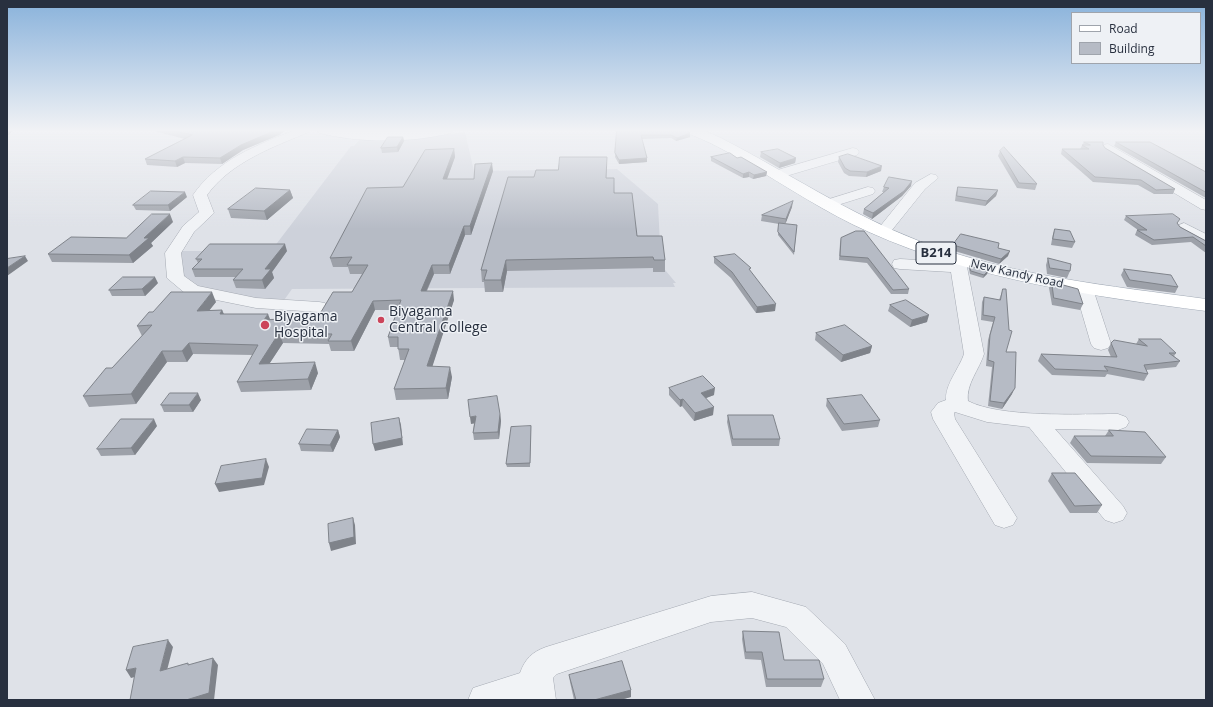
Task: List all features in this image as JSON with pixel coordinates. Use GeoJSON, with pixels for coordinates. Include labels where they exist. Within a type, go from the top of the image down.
{"type":"FeatureCollection","features":[{"type":"Feature","properties":{"kind":"main road","name":"New Kandy Road"},"geometry":{"type":"LineString","coordinates":[[756,163],[828,204],[883,232],[961,264],[1084,288],[1206,305]]}},
{"type":"Feature","properties":{"kind":"street"},"geometry":{"type":"LineString","coordinates":[[236,163],[218,174],[206,185],[200,195],[207,213],[188,229],[173,254],[176,278],[192,290],[256,303],[319,307]]}},
{"type":"Feature","properties":{"kind":"street"},"geometry":{"type":"LineString","coordinates":[[776,175],[816,163]]}},
{"type":"Feature","properties":{"kind":"street"},"geometry":{"type":"LineString","coordinates":[[1133,163],[1206,206]]}},
{"type":"Feature","properties":{"kind":"street"},"geometry":{"type":"LineString","coordinates":[[883,232],[920,186],[931,178]]}},
{"type":"Feature","properties":{"kind":"street"},"geometry":{"type":"LineString","coordinates":[[828,204],[868,191]]}},
{"type":"Feature","properties":{"kind":"street"},"geometry":{"type":"LineString","coordinates":[[1184,228],[1206,241]]}},
{"type":"Feature","properties":{"kind":"street"},"geometry":{"type":"LineString","coordinates":[[900,264],[961,264],[974,354],[970,366],[956,391],[957,404]]}},
{"type":"Feature","properties":{"kind":"street"},"geometry":{"type":"LineString","coordinates":[[1084,288],[1101,344]]}},
{"type":"Feature","properties":{"kind":"street"},"geometry":{"type":"LineString","coordinates":[[957,404],[966,410],[994,416],[1036,421],[1118,422]]}},
{"type":"Feature","properties":{"kind":"street"},"geometry":{"type":"LineString","coordinates":[[957,404],[946,408],[942,412],[944,419],[1004,518]]}},
{"type":"Feature","properties":{"kind":"street"},"geometry":{"type":"LineString","coordinates":[[1036,421],[1114,513]]}},
{"type":"Feature","properties":{"kind":"street"},"geometry":{"type":"LineString","coordinates":[[485,700],[538,692],[536,673],[546,662],[711,609],[752,605],[795,616],[834,654],[858,700]]}},
{"type":"Feature","properties":{"kind":"shaded area"},"geometry":{"type":"Polygon","coordinates":[[[338,163],[472,163],[474,171],[617,169],[658,204],[661,265],[676,283],[673,283],[675,287],[292,289],[282,303],[184,285],[180,251],[271,251],[338,163]]]}},
{"type":"Feature","properties":{"kind":"building"},"geometry":{"type":"Polygon","coordinates":[[[417,163],[449,163],[443,179],[474,179],[475,164],[492,163],[470,226],[464,226],[449,265],[432,265],[421,291],[453,291],[427,366],[450,367],[446,388],[394,389],[409,349],[398,349],[398,337],[388,337],[401,300],[373,301],[351,341],[328,341],[332,334],[279,333],[259,364],[315,362],[308,379],[237,382],[258,345],[189,343],[182,351],[162,351],[131,394],[83,396],[106,368],[112,368],[152,325],[137,326],[149,312],[153,312],[171,292],[212,292],[197,311],[222,310],[220,314],[268,314],[264,320],[318,317],[333,292],[352,292],[368,265],[347,265],[352,257],[330,258],[367,188],[403,187],[417,163]]]}},
{"type":"Feature","properties":{"kind":"building"},"geometry":{"type":"Polygon","coordinates":[[[559,163],[607,163],[606,178],[614,178],[614,193],[632,193],[637,236],[662,236],[665,260],[654,260],[653,257],[506,260],[501,280],[484,280],[487,270],[481,270],[508,177],[534,177],[536,170],[558,170],[559,163]]]}},
{"type":"Feature","properties":{"kind":"building"},"geometry":{"type":"Polygon","coordinates":[[[722,163],[751,163],[767,172],[754,175],[749,172],[743,174],[722,163]]]}},
{"type":"Feature","properties":{"kind":"building"},"geometry":{"type":"Polygon","coordinates":[[[842,163],[873,163],[882,166],[867,172],[850,171],[845,168],[842,163]]]}},
{"type":"Feature","properties":{"kind":"building"},"geometry":{"type":"Polygon","coordinates":[[[1007,163],[1018,163],[1037,184],[1019,183],[1007,163]]]}},
{"type":"Feature","properties":{"kind":"building"},"geometry":{"type":"Polygon","coordinates":[[[1078,163],[1131,163],[1175,189],[1156,190],[1141,180],[1095,177],[1078,163]]]}},
{"type":"Feature","properties":{"kind":"building"},"geometry":{"type":"Polygon","coordinates":[[[1154,163],[1189,163],[1206,172],[1206,192],[1154,163]]]}},
{"type":"Feature","properties":{"kind":"building"},"geometry":{"type":"Polygon","coordinates":[[[889,177],[912,181],[904,191],[873,213],[864,209],[889,188],[884,187],[889,177]]]}},
{"type":"Feature","properties":{"kind":"building"},"geometry":{"type":"Polygon","coordinates":[[[958,187],[998,190],[987,201],[957,196],[958,187]]]}},
{"type":"Feature","properties":{"kind":"building"},"geometry":{"type":"Polygon","coordinates":[[[256,188],[290,190],[264,211],[228,209],[256,188]]]}},
{"type":"Feature","properties":{"kind":"building"},"geometry":{"type":"Polygon","coordinates":[[[151,191],[185,192],[168,205],[133,205],[151,191]]]}},
{"type":"Feature","properties":{"kind":"building"},"geometry":{"type":"Polygon","coordinates":[[[793,201],[786,219],[762,215],[793,201]]]}},
{"type":"Feature","properties":{"kind":"building"},"geometry":{"type":"Polygon","coordinates":[[[152,214],[170,214],[144,238],[149,238],[129,255],[48,254],[71,237],[126,238],[152,214]]]}},
{"type":"Feature","properties":{"kind":"building"},"geometry":{"type":"Polygon","coordinates":[[[1173,214],[1180,219],[1177,223],[1180,227],[1206,241],[1206,246],[1193,237],[1154,240],[1137,230],[1147,230],[1126,216],[1173,214]]]}},
{"type":"Feature","properties":{"kind":"building"},"geometry":{"type":"Polygon","coordinates":[[[779,223],[797,225],[794,252],[778,232],[779,223]]]}},
{"type":"Feature","properties":{"kind":"building"},"geometry":{"type":"Polygon","coordinates":[[[1055,229],[1070,231],[1075,242],[1053,239],[1055,229]]]}},
{"type":"Feature","properties":{"kind":"building"},"geometry":{"type":"Polygon","coordinates":[[[856,231],[864,231],[909,289],[893,290],[868,258],[840,256],[841,238],[856,231]]]}},
{"type":"Feature","properties":{"kind":"building"},"geometry":{"type":"Polygon","coordinates":[[[961,234],[999,243],[998,248],[1010,251],[1001,259],[953,245],[961,234]]]}},
{"type":"Feature","properties":{"kind":"building"},"geometry":{"type":"Polygon","coordinates":[[[210,244],[285,244],[265,269],[271,269],[262,280],[233,280],[243,269],[192,269],[202,259],[196,259],[210,244]]]}},
{"type":"Feature","properties":{"kind":"building"},"geometry":{"type":"Polygon","coordinates":[[[735,254],[751,268],[749,269],[776,304],[757,307],[732,272],[714,257],[735,254]]]}},
{"type":"Feature","properties":{"kind":"building"},"geometry":{"type":"Polygon","coordinates":[[[25,256],[7,268],[7,259],[25,256]]]}},
{"type":"Feature","properties":{"kind":"building"},"geometry":{"type":"Polygon","coordinates":[[[1048,258],[1071,264],[1070,271],[1050,268],[1048,258]]]}},
{"type":"Feature","properties":{"kind":"building"},"geometry":{"type":"Polygon","coordinates":[[[970,266],[988,271],[984,275],[971,271],[970,266]]]}},
{"type":"Feature","properties":{"kind":"building"},"geometry":{"type":"Polygon","coordinates":[[[1124,269],[1171,275],[1178,287],[1130,280],[1124,269]]]}},
{"type":"Feature","properties":{"kind":"building"},"geometry":{"type":"Polygon","coordinates":[[[123,277],[155,277],[142,289],[109,290],[123,277]]]}},
{"type":"Feature","properties":{"kind":"building"},"geometry":{"type":"Polygon","coordinates":[[[1052,282],[1078,289],[1083,304],[1054,298],[1052,282]]]}},
{"type":"Feature","properties":{"kind":"building"},"geometry":{"type":"Polygon","coordinates":[[[1003,289],[1006,289],[1009,330],[1012,331],[1006,352],[1016,352],[1015,388],[1004,403],[990,401],[994,362],[988,360],[990,335],[995,317],[983,315],[984,297],[1000,300],[1003,289]]]}},
{"type":"Feature","properties":{"kind":"building"},"geometry":{"type":"Polygon","coordinates":[[[906,300],[929,315],[912,320],[890,305],[906,300]]]}},
{"type":"Feature","properties":{"kind":"building"},"geometry":{"type":"Polygon","coordinates":[[[845,325],[872,346],[843,355],[816,333],[845,325]]]}},
{"type":"Feature","properties":{"kind":"building"},"geometry":{"type":"Polygon","coordinates":[[[1139,339],[1161,339],[1176,353],[1169,353],[1180,361],[1144,365],[1148,374],[1104,366],[1108,371],[1055,369],[1041,354],[1117,357],[1111,343],[1114,340],[1147,346],[1139,339]]]}},
{"type":"Feature","properties":{"kind":"building"},"geometry":{"type":"Polygon","coordinates":[[[703,376],[715,388],[701,393],[714,407],[695,413],[683,399],[680,400],[669,388],[703,376]]]}},
{"type":"Feature","properties":{"kind":"building"},"geometry":{"type":"Polygon","coordinates":[[[170,393],[198,393],[189,405],[161,405],[170,393]]]}},
{"type":"Feature","properties":{"kind":"building"},"geometry":{"type":"Polygon","coordinates":[[[862,395],[880,420],[844,424],[827,399],[862,395]]]}},
{"type":"Feature","properties":{"kind":"building"},"geometry":{"type":"Polygon","coordinates":[[[497,396],[500,414],[498,432],[473,433],[476,416],[470,417],[468,400],[497,396]]]}},
{"type":"Feature","properties":{"kind":"building"},"geometry":{"type":"Polygon","coordinates":[[[728,415],[773,415],[780,439],[733,439],[728,415]]]}},
{"type":"Feature","properties":{"kind":"building"},"geometry":{"type":"Polygon","coordinates":[[[399,418],[402,438],[373,444],[371,423],[399,418]]]}},
{"type":"Feature","properties":{"kind":"building"},"geometry":{"type":"Polygon","coordinates":[[[121,419],[154,419],[131,448],[97,449],[121,419]]]}},
{"type":"Feature","properties":{"kind":"building"},"geometry":{"type":"Polygon","coordinates":[[[531,426],[530,463],[506,464],[511,427],[531,426]]]}},
{"type":"Feature","properties":{"kind":"building"},"geometry":{"type":"Polygon","coordinates":[[[307,429],[338,430],[330,445],[299,444],[307,429]]]}},
{"type":"Feature","properties":{"kind":"building"},"geometry":{"type":"Polygon","coordinates":[[[1109,430],[1145,432],[1166,457],[1091,456],[1074,436],[1113,436],[1109,430]]]}},
{"type":"Feature","properties":{"kind":"building"},"geometry":{"type":"Polygon","coordinates":[[[266,459],[262,478],[215,484],[221,466],[266,459]]]}},
{"type":"Feature","properties":{"kind":"building"},"geometry":{"type":"Polygon","coordinates":[[[1052,473],[1075,473],[1102,505],[1075,506],[1052,473]]]}},
{"type":"Feature","properties":{"kind":"building"},"geometry":{"type":"Polygon","coordinates":[[[353,518],[354,537],[329,543],[328,524],[353,518]]]}},
{"type":"Feature","properties":{"kind":"building"},"geometry":{"type":"Polygon","coordinates":[[[743,631],[779,632],[784,660],[819,660],[824,679],[767,679],[762,652],[746,652],[743,631]]]}},
{"type":"Feature","properties":{"kind":"building"},"geometry":{"type":"Polygon","coordinates":[[[168,640],[160,671],[213,658],[209,693],[186,700],[130,700],[136,668],[126,670],[133,647],[168,640]]]}},
{"type":"Feature","properties":{"kind":"building"},"geometry":{"type":"Polygon","coordinates":[[[622,661],[631,690],[594,700],[576,700],[569,675],[622,661]]]}},
{"type":"Feature","properties":{"kind":"place","name":"Biyagama Central College"},"geometry":{"type":"Point","coordinates":[381,320]}},
{"type":"Feature","properties":{"kind":"place","name":"Biyagama Hospital"},"geometry":{"type":"Point","coordinates":[265,325]}}]}
